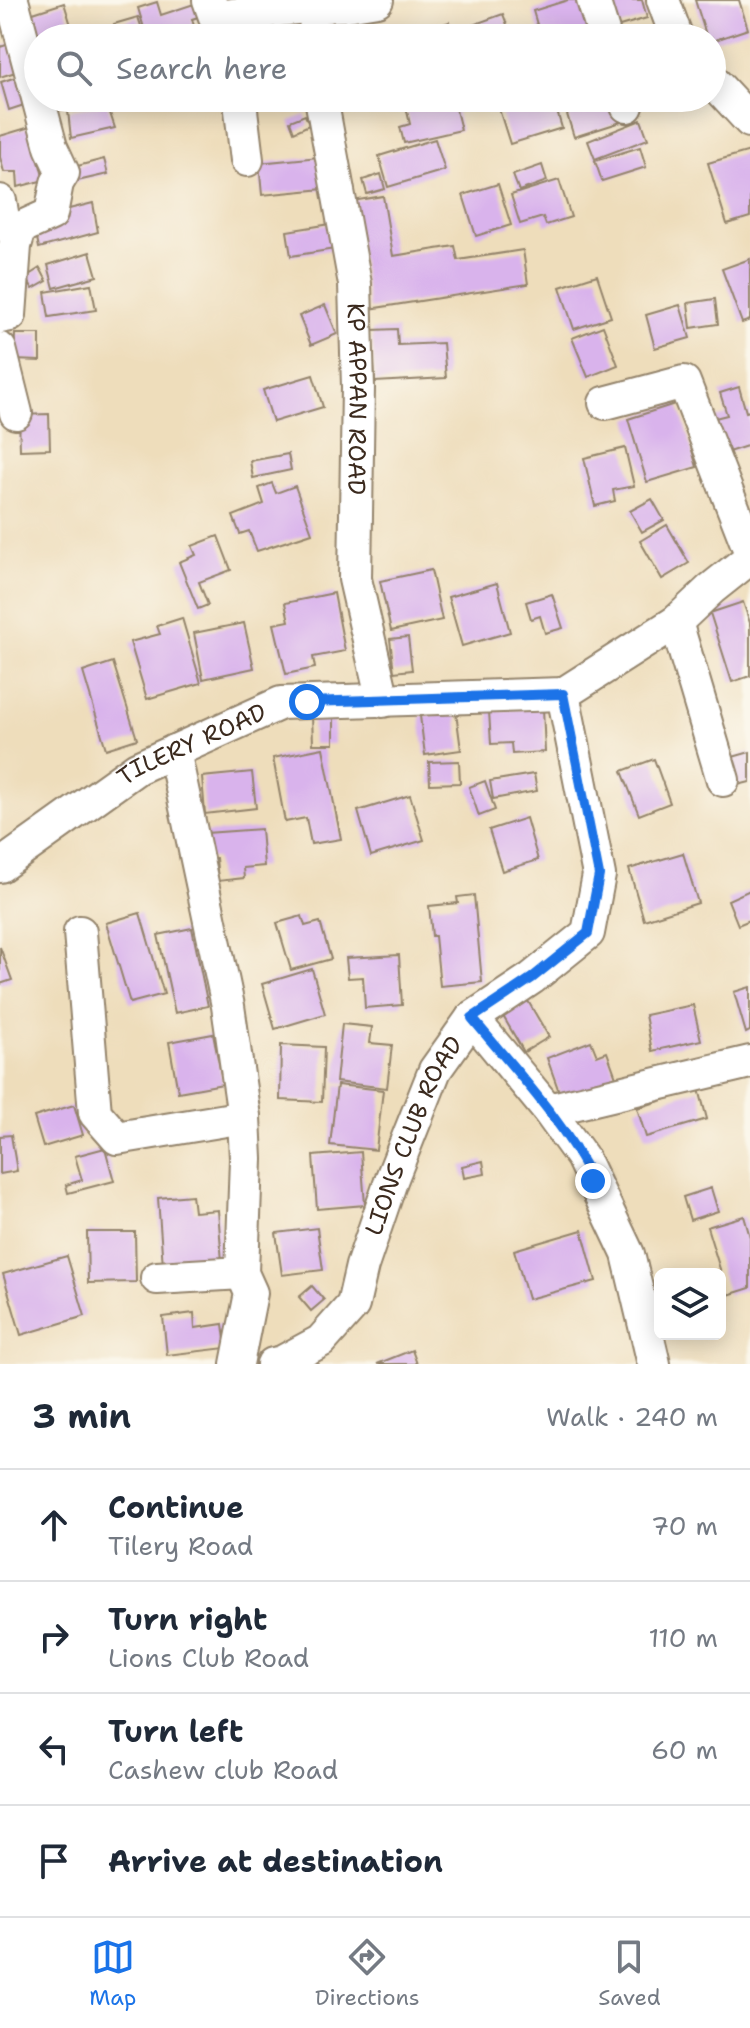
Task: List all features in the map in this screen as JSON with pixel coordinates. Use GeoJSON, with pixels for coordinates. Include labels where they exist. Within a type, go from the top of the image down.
{"type":"FeatureCollection","features":[{"type":"Feature","properties":{"kind":"street"},"geometry":{"type":"LineString","coordinates":[[12,0],[24,44]]}},
{"type":"Feature","properties":{"kind":"street"},"geometry":{"type":"LineString","coordinates":[[215,18],[314,3],[347,5],[377,0]]}},
{"type":"Feature","properties":{"kind":"street"},"geometry":{"type":"LineString","coordinates":[[593,0],[601,24]]}},
{"type":"Feature","properties":{"kind":"street"},"geometry":{"type":"LineString","coordinates":[[663,0],[672,24]]}},
{"type":"Feature","properties":{"kind":"street"},"geometry":{"type":"LineString","coordinates":[[314,3],[315,24]]}},
{"type":"Feature","properties":{"kind":"street"},"geometry":{"type":"LineString","coordinates":[[726,95],[750,121]]}},
{"type":"Feature","properties":{"kind":"street"},"geometry":{"type":"LineString","coordinates":[[0,317],[10,315],[15,246],[20,228],[51,214],[57,183],[63,173],[51,147],[42,112]]}},
{"type":"Feature","properties":{"kind":"street"},"geometry":{"type":"LineString","coordinates":[[247,160],[248,112]]}},
{"type":"Feature","properties":{"kind":"street","name":"KP APPAN ROAD"},"geometry":{"type":"LineString","coordinates":[[324,112],[355,284],[358,387],[355,579],[383,701]]}},
{"type":"Feature","properties":{"kind":"street"},"geometry":{"type":"LineString","coordinates":[[0,201],[4,224],[18,235]]}},
{"type":"Feature","properties":{"kind":"street"},"geometry":{"type":"LineString","coordinates":[[0,349],[16,413]]}},
{"type":"Feature","properties":{"kind":"street"},"geometry":{"type":"LineString","coordinates":[[605,403],[684,382],[750,551]]}},
{"type":"Feature","properties":{"kind":"street"},"geometry":{"type":"LineString","coordinates":[[563,694],[676,622],[750,558]]}},
{"type":"Feature","properties":{"kind":"street"},"geometry":{"type":"LineString","coordinates":[[676,622],[723,780]]}},
{"type":"Feature","properties":{"kind":"street","name":"TILERY ROAD"},"geometry":{"type":"LineString","coordinates":[[0,866],[137,768],[281,703],[563,694]]}},
{"type":"Feature","properties":{"kind":"street","name":"LIONS CLUB ROAD"},"geometry":{"type":"LineString","coordinates":[[273,1364],[321,1341],[353,1305],[362,1266],[392,1178],[435,1070],[472,1018],[532,978],[588,933],[599,875],[563,694]]}},
{"type":"Feature","properties":{"kind":"street"},"geometry":{"type":"LineString","coordinates":[[174,751],[228,1006],[244,1117],[246,1159],[242,1273],[251,1293],[237,1364]]}},
{"type":"Feature","properties":{"kind":"street"},"geometry":{"type":"LineString","coordinates":[[80,932],[95,1113],[117,1138],[244,1117]]}},
{"type":"Feature","properties":{"kind":"street"},"geometry":{"type":"LineString","coordinates":[[472,1018],[548,1110],[582,1157],[628,1254],[654,1364]]}},
{"type":"Feature","properties":{"kind":"street"},"geometry":{"type":"LineString","coordinates":[[548,1110],[750,1062]]}},
{"type":"Feature","properties":{"kind":"street"},"geometry":{"type":"LineString","coordinates":[[157,1278],[242,1273]]}},
{"type":"Feature","properties":{"kind":"building"},"geometry":{"type":"Polygon","coordinates":[[[568,0],[582,0],[590,24],[537,24],[533,11],[568,0]]]}},
{"type":"Feature","properties":{"kind":"building"},"geometry":{"type":"Polygon","coordinates":[[[617,0],[642,0],[647,18],[626,24],[604,24],[599,6],[617,0]]]}},
{"type":"Feature","properties":{"kind":"building"},"geometry":{"type":"Polygon","coordinates":[[[695,0],[739,0],[748,29],[726,36],[726,24],[703,24],[695,0]]]}},
{"type":"Feature","properties":{"kind":"building"},"geometry":{"type":"Polygon","coordinates":[[[203,1],[207,14],[192,19],[193,24],[143,24],[138,8],[157,2],[161,15],[203,1]]]}},
{"type":"Feature","properties":{"kind":"building"},"geometry":{"type":"Polygon","coordinates":[[[64,3],[71,24],[33,24],[30,14],[64,3]]]}},
{"type":"Feature","properties":{"kind":"building"},"geometry":{"type":"Polygon","coordinates":[[[503,14],[507,24],[475,24],[503,14]]]}},
{"type":"Feature","properties":{"kind":"building"},"geometry":{"type":"Polygon","coordinates":[[[138,17],[140,24],[114,24],[138,17]]]}},
{"type":"Feature","properties":{"kind":"building"},"geometry":{"type":"Polygon","coordinates":[[[306,18],[307,24],[275,24],[306,18]]]}},
{"type":"Feature","properties":{"kind":"building"},"geometry":{"type":"Polygon","coordinates":[[[16,42],[24,69],[0,77],[0,47],[16,42]]]}},
{"type":"Feature","properties":{"kind":"building"},"geometry":{"type":"Polygon","coordinates":[[[22,75],[24,105],[9,110],[1,82],[22,75]]]}},
{"type":"Feature","properties":{"kind":"building"},"geometry":{"type":"Polygon","coordinates":[[[68,112],[110,112],[115,128],[71,138],[68,112]]]}},
{"type":"Feature","properties":{"kind":"building"},"geometry":{"type":"Polygon","coordinates":[[[407,112],[456,112],[461,130],[404,143],[400,127],[410,124],[407,112]]]}},
{"type":"Feature","properties":{"kind":"building"},"geometry":{"type":"Polygon","coordinates":[[[500,112],[557,112],[562,128],[510,144],[500,112]]]}},
{"type":"Feature","properties":{"kind":"building"},"geometry":{"type":"Polygon","coordinates":[[[566,112],[618,112],[621,122],[574,137],[566,112]]]}},
{"type":"Feature","properties":{"kind":"building"},"geometry":{"type":"Polygon","coordinates":[[[305,115],[309,125],[294,132],[290,121],[305,115]]]}},
{"type":"Feature","properties":{"kind":"building"},"geometry":{"type":"Polygon","coordinates":[[[641,120],[648,139],[595,159],[588,141],[641,120]]]}},
{"type":"Feature","properties":{"kind":"building"},"geometry":{"type":"Polygon","coordinates":[[[30,127],[44,180],[18,187],[17,172],[4,172],[0,136],[30,127]]]}},
{"type":"Feature","properties":{"kind":"building"},"geometry":{"type":"Polygon","coordinates":[[[435,139],[445,170],[388,187],[379,156],[435,139]]]}},
{"type":"Feature","properties":{"kind":"building"},"geometry":{"type":"Polygon","coordinates":[[[640,147],[646,167],[602,181],[595,161],[640,147]]]}},
{"type":"Feature","properties":{"kind":"building"},"geometry":{"type":"Polygon","coordinates":[[[750,151],[750,217],[727,224],[708,163],[750,151]]]}},
{"type":"Feature","properties":{"kind":"building"},"geometry":{"type":"Polygon","coordinates":[[[319,157],[323,189],[262,195],[259,163],[319,157]]]}},
{"type":"Feature","properties":{"kind":"building"},"geometry":{"type":"Polygon","coordinates":[[[104,159],[108,174],[73,182],[70,168],[104,159]]]}},
{"type":"Feature","properties":{"kind":"building"},"geometry":{"type":"Polygon","coordinates":[[[542,165],[547,181],[519,191],[513,175],[542,165]]]}},
{"type":"Feature","properties":{"kind":"building"},"geometry":{"type":"Polygon","coordinates":[[[381,174],[385,189],[367,194],[363,180],[381,174]]]}},
{"type":"Feature","properties":{"kind":"building"},"geometry":{"type":"Polygon","coordinates":[[[559,180],[571,217],[546,225],[543,217],[520,224],[511,195],[559,180]]]}},
{"type":"Feature","properties":{"kind":"building"},"geometry":{"type":"Polygon","coordinates":[[[498,184],[511,225],[476,236],[463,195],[498,184]]]}},
{"type":"Feature","properties":{"kind":"building"},"geometry":{"type":"Polygon","coordinates":[[[383,196],[393,256],[455,246],[458,260],[523,250],[528,284],[369,309],[352,201],[383,196]]]}},
{"type":"Feature","properties":{"kind":"building"},"geometry":{"type":"Polygon","coordinates":[[[93,203],[98,232],[39,248],[33,218],[93,203]]]}},
{"type":"Feature","properties":{"kind":"building"},"geometry":{"type":"Polygon","coordinates":[[[337,223],[341,248],[291,256],[287,231],[337,223]]]}},
{"type":"Feature","properties":{"kind":"building"},"geometry":{"type":"Polygon","coordinates":[[[90,252],[97,276],[54,288],[48,265],[90,252]]]}},
{"type":"Feature","properties":{"kind":"building"},"geometry":{"type":"Polygon","coordinates":[[[750,259],[750,320],[742,323],[722,269],[750,259]]]}},
{"type":"Feature","properties":{"kind":"building"},"geometry":{"type":"Polygon","coordinates":[[[40,268],[47,281],[33,289],[26,277],[40,268]]]}},
{"type":"Feature","properties":{"kind":"building"},"geometry":{"type":"Polygon","coordinates":[[[597,275],[611,317],[574,329],[560,287],[597,275]]]}},
{"type":"Feature","properties":{"kind":"building"},"geometry":{"type":"Polygon","coordinates":[[[91,284],[96,310],[49,317],[45,292],[91,284]]]}},
{"type":"Feature","properties":{"kind":"building"},"geometry":{"type":"Polygon","coordinates":[[[715,299],[718,324],[691,328],[688,303],[715,299]]]}},
{"type":"Feature","properties":{"kind":"building"},"geometry":{"type":"Polygon","coordinates":[[[325,305],[337,334],[311,345],[299,316],[325,305]]]}},
{"type":"Feature","properties":{"kind":"building"},"geometry":{"type":"Polygon","coordinates":[[[680,305],[690,338],[655,348],[646,315],[680,305]]]}},
{"type":"Feature","properties":{"kind":"building"},"geometry":{"type":"Polygon","coordinates":[[[603,326],[618,365],[588,377],[572,338],[603,326]]]}},
{"type":"Feature","properties":{"kind":"building"},"geometry":{"type":"Polygon","coordinates":[[[397,329],[398,345],[443,343],[446,378],[375,382],[372,330],[397,329]]]}},
{"type":"Feature","properties":{"kind":"building"},"geometry":{"type":"Polygon","coordinates":[[[15,334],[40,334],[40,361],[14,360],[15,334]]]}},
{"type":"Feature","properties":{"kind":"building"},"geometry":{"type":"Polygon","coordinates":[[[313,375],[323,407],[273,422],[263,390],[313,375]]]}},
{"type":"Feature","properties":{"kind":"building"},"geometry":{"type":"Polygon","coordinates":[[[739,387],[746,412],[750,411],[750,445],[722,454],[711,419],[727,415],[720,393],[739,387]]]}},
{"type":"Feature","properties":{"kind":"building"},"geometry":{"type":"Polygon","coordinates":[[[678,403],[697,467],[647,482],[628,419],[678,403]]]}},
{"type":"Feature","properties":{"kind":"building"},"geometry":{"type":"Polygon","coordinates":[[[49,414],[50,449],[20,450],[19,415],[49,414]]]}},
{"type":"Feature","properties":{"kind":"building"},"geometry":{"type":"Polygon","coordinates":[[[625,448],[634,486],[613,490],[615,501],[595,506],[584,458],[625,448]]]}},
{"type":"Feature","properties":{"kind":"building"},"geometry":{"type":"Polygon","coordinates":[[[288,454],[291,470],[253,478],[250,461],[288,454]]]}},
{"type":"Feature","properties":{"kind":"building"},"geometry":{"type":"Polygon","coordinates":[[[272,483],[276,493],[295,486],[312,533],[257,551],[249,531],[240,534],[233,516],[264,504],[259,488],[272,483]]]}},
{"type":"Feature","properties":{"kind":"building"},"geometry":{"type":"Polygon","coordinates":[[[652,499],[664,520],[642,532],[630,511],[652,499]]]}},
{"type":"Feature","properties":{"kind":"building"},"geometry":{"type":"Polygon","coordinates":[[[667,525],[689,563],[662,579],[640,541],[667,525]]]}},
{"type":"Feature","properties":{"kind":"building"},"geometry":{"type":"Polygon","coordinates":[[[218,536],[231,570],[199,582],[208,605],[198,609],[179,562],[196,555],[192,546],[218,536]]]}},
{"type":"Feature","properties":{"kind":"building"},"geometry":{"type":"Polygon","coordinates":[[[431,570],[442,620],[391,631],[380,581],[431,570]]]}},
{"type":"Feature","properties":{"kind":"building"},"geometry":{"type":"Polygon","coordinates":[[[497,583],[510,632],[462,646],[448,597],[497,583]]]}},
{"type":"Feature","properties":{"kind":"building"},"geometry":{"type":"Polygon","coordinates":[[[334,593],[345,651],[313,657],[315,668],[286,674],[274,624],[289,621],[285,603],[334,593]]]}},
{"type":"Feature","properties":{"kind":"building"},"geometry":{"type":"Polygon","coordinates":[[[552,594],[563,628],[545,633],[540,616],[531,619],[526,602],[552,594]]]}},
{"type":"Feature","properties":{"kind":"building"},"geometry":{"type":"Polygon","coordinates":[[[743,602],[750,623],[750,676],[732,682],[710,613],[743,602]]]}},
{"type":"Feature","properties":{"kind":"building"},"geometry":{"type":"Polygon","coordinates":[[[182,618],[201,683],[147,699],[130,642],[160,634],[157,626],[182,618]]]}},
{"type":"Feature","properties":{"kind":"building"},"geometry":{"type":"Polygon","coordinates":[[[244,623],[254,668],[203,679],[194,633],[244,623]]]}},
{"type":"Feature","properties":{"kind":"building"},"geometry":{"type":"Polygon","coordinates":[[[408,637],[412,670],[394,672],[390,639],[408,637]]]}},
{"type":"Feature","properties":{"kind":"building"},"geometry":{"type":"Polygon","coordinates":[[[113,662],[137,739],[106,749],[83,672],[113,662]]]}},
{"type":"Feature","properties":{"kind":"building"},"geometry":{"type":"Polygon","coordinates":[[[543,708],[545,752],[512,754],[511,743],[491,744],[489,711],[543,708]]]}},
{"type":"Feature","properties":{"kind":"building"},"geometry":{"type":"Polygon","coordinates":[[[456,712],[461,750],[425,755],[420,716],[456,712]]]}},
{"type":"Feature","properties":{"kind":"building"},"geometry":{"type":"Polygon","coordinates":[[[334,714],[334,744],[313,744],[312,715],[334,714]]]}},
{"type":"Feature","properties":{"kind":"building"},"geometry":{"type":"Polygon","coordinates":[[[323,748],[341,839],[311,844],[306,818],[285,822],[273,758],[323,748]]]}},
{"type":"Feature","properties":{"kind":"building"},"geometry":{"type":"Polygon","coordinates":[[[750,752],[750,782],[722,789],[715,762],[750,752]]]}},
{"type":"Feature","properties":{"kind":"building"},"geometry":{"type":"Polygon","coordinates":[[[654,759],[670,803],[639,815],[622,771],[654,759]]]}},
{"type":"Feature","properties":{"kind":"building"},"geometry":{"type":"Polygon","coordinates":[[[459,761],[460,783],[430,784],[429,762],[459,761]]]}},
{"type":"Feature","properties":{"kind":"building"},"geometry":{"type":"Polygon","coordinates":[[[252,772],[256,808],[205,814],[202,777],[252,772]]]}},
{"type":"Feature","properties":{"kind":"building"},"geometry":{"type":"Polygon","coordinates":[[[534,774],[537,791],[493,799],[490,781],[534,774]]]}},
{"type":"Feature","properties":{"kind":"building"},"geometry":{"type":"Polygon","coordinates":[[[485,781],[495,810],[479,816],[469,787],[485,781]]]}},
{"type":"Feature","properties":{"kind":"building"},"geometry":{"type":"Polygon","coordinates":[[[410,795],[424,840],[371,856],[358,811],[410,795]]]}},
{"type":"Feature","properties":{"kind":"building"},"geometry":{"type":"Polygon","coordinates":[[[526,818],[538,860],[502,871],[489,830],[526,818]]]}},
{"type":"Feature","properties":{"kind":"building"},"geometry":{"type":"Polygon","coordinates":[[[261,829],[264,866],[243,868],[244,878],[218,881],[216,858],[208,858],[206,833],[261,829]]]}},
{"type":"Feature","properties":{"kind":"building"},"geometry":{"type":"Polygon","coordinates":[[[683,853],[698,903],[644,920],[629,869],[683,853]]]}},
{"type":"Feature","properties":{"kind":"building"},"geometry":{"type":"Polygon","coordinates":[[[750,890],[750,920],[738,925],[728,900],[750,890]]]}},
{"type":"Feature","properties":{"kind":"building"},"geometry":{"type":"Polygon","coordinates":[[[474,895],[482,982],[440,986],[429,906],[458,903],[457,897],[474,895]]]}},
{"type":"Feature","properties":{"kind":"building"},"geometry":{"type":"Polygon","coordinates":[[[140,913],[164,994],[130,1003],[106,923],[140,913]]]}},
{"type":"Feature","properties":{"kind":"building"},"geometry":{"type":"Polygon","coordinates":[[[302,916],[305,926],[320,922],[331,959],[291,970],[277,923],[302,916]]]}},
{"type":"Feature","properties":{"kind":"building"},"geometry":{"type":"Polygon","coordinates":[[[192,928],[208,1006],[175,1013],[158,935],[192,928]]]}},
{"type":"Feature","properties":{"kind":"building"},"geometry":{"type":"Polygon","coordinates":[[[0,947],[12,980],[0,984],[0,947]]]}},
{"type":"Feature","properties":{"kind":"building"},"geometry":{"type":"Polygon","coordinates":[[[399,955],[402,1005],[365,1008],[363,977],[348,978],[346,958],[399,955]]]}},
{"type":"Feature","properties":{"kind":"building"},"geometry":{"type":"Polygon","coordinates":[[[312,969],[325,1014],[275,1029],[262,984],[312,969]]]}},
{"type":"Feature","properties":{"kind":"building"},"geometry":{"type":"Polygon","coordinates":[[[750,987],[750,1031],[746,1033],[734,992],[750,987]]]}},
{"type":"Feature","properties":{"kind":"building"},"geometry":{"type":"Polygon","coordinates":[[[528,1001],[549,1037],[524,1052],[503,1016],[528,1001]]]}},
{"type":"Feature","properties":{"kind":"building"},"geometry":{"type":"Polygon","coordinates":[[[693,1005],[701,1040],[652,1051],[645,1015],[693,1005]]]}},
{"type":"Feature","properties":{"kind":"building"},"geometry":{"type":"Polygon","coordinates":[[[342,1024],[372,1027],[370,1043],[392,1045],[387,1088],[336,1082],[342,1024]]]}},
{"type":"Feature","properties":{"kind":"building"},"geometry":{"type":"Polygon","coordinates":[[[213,1034],[223,1084],[178,1092],[169,1042],[213,1034]]]}},
{"type":"Feature","properties":{"kind":"building"},"geometry":{"type":"Polygon","coordinates":[[[591,1041],[597,1056],[607,1052],[617,1080],[562,1100],[547,1058],[591,1041]]]}},
{"type":"Feature","properties":{"kind":"building"},"geometry":{"type":"Polygon","coordinates":[[[281,1045],[324,1047],[322,1102],[280,1100],[281,1045]]]}},
{"type":"Feature","properties":{"kind":"building"},"geometry":{"type":"Polygon","coordinates":[[[337,1085],[383,1090],[376,1150],[330,1145],[337,1085]]]}},
{"type":"Feature","properties":{"kind":"building"},"geometry":{"type":"Polygon","coordinates":[[[699,1089],[707,1119],[646,1137],[637,1108],[699,1089]]]}},
{"type":"Feature","properties":{"kind":"building"},"geometry":{"type":"Polygon","coordinates":[[[74,1105],[83,1135],[43,1147],[34,1117],[74,1105]]]}},
{"type":"Feature","properties":{"kind":"building"},"geometry":{"type":"Polygon","coordinates":[[[11,1135],[17,1171],[0,1174],[0,1136],[11,1135]]]}},
{"type":"Feature","properties":{"kind":"building"},"geometry":{"type":"Polygon","coordinates":[[[105,1148],[114,1181],[68,1193],[66,1185],[82,1180],[75,1156],[105,1148]]]}},
{"type":"Feature","properties":{"kind":"building"},"geometry":{"type":"Polygon","coordinates":[[[361,1152],[365,1205],[317,1209],[313,1156],[361,1152]]]}},
{"type":"Feature","properties":{"kind":"building"},"geometry":{"type":"Polygon","coordinates":[[[483,1161],[485,1174],[464,1178],[462,1166],[483,1161]]]}},
{"type":"Feature","properties":{"kind":"building"},"geometry":{"type":"Polygon","coordinates":[[[711,1188],[718,1211],[690,1220],[683,1197],[711,1188]]]}},
{"type":"Feature","properties":{"kind":"building"},"geometry":{"type":"Polygon","coordinates":[[[192,1195],[194,1212],[218,1210],[222,1262],[163,1266],[158,1198],[192,1195]]]}},
{"type":"Feature","properties":{"kind":"building"},"geometry":{"type":"Polygon","coordinates":[[[744,1216],[750,1237],[750,1288],[728,1295],[726,1268],[720,1268],[707,1227],[744,1216]]]}},
{"type":"Feature","properties":{"kind":"building"},"geometry":{"type":"Polygon","coordinates":[[[317,1228],[323,1270],[282,1275],[276,1233],[317,1228]]]}},
{"type":"Feature","properties":{"kind":"building"},"geometry":{"type":"Polygon","coordinates":[[[582,1230],[596,1281],[528,1299],[514,1250],[582,1230]]]}},
{"type":"Feature","properties":{"kind":"building"},"geometry":{"type":"Polygon","coordinates":[[[87,1232],[135,1232],[136,1282],[88,1283],[87,1232]]]}},
{"type":"Feature","properties":{"kind":"building"},"geometry":{"type":"Polygon","coordinates":[[[67,1256],[85,1316],[21,1335],[3,1274],[67,1256]]]}},
{"type":"Feature","properties":{"kind":"building"},"geometry":{"type":"Polygon","coordinates":[[[312,1286],[324,1300],[311,1311],[299,1297],[312,1286]]]}},
{"type":"Feature","properties":{"kind":"building"},"geometry":{"type":"Polygon","coordinates":[[[194,1313],[195,1328],[223,1324],[226,1348],[167,1355],[163,1317],[194,1313]]]}},
{"type":"Feature","properties":{"kind":"building"},"geometry":{"type":"Polygon","coordinates":[[[412,1350],[417,1364],[377,1364],[412,1350]]]}},
{"type":"Feature","properties":{"kind":"route"},"geometry":{"type":"LineString","coordinates":[[307,702],[563,694],[599,875],[588,933],[532,978],[472,1018],[548,1110],[582,1157],[593,1181]]}}]}
